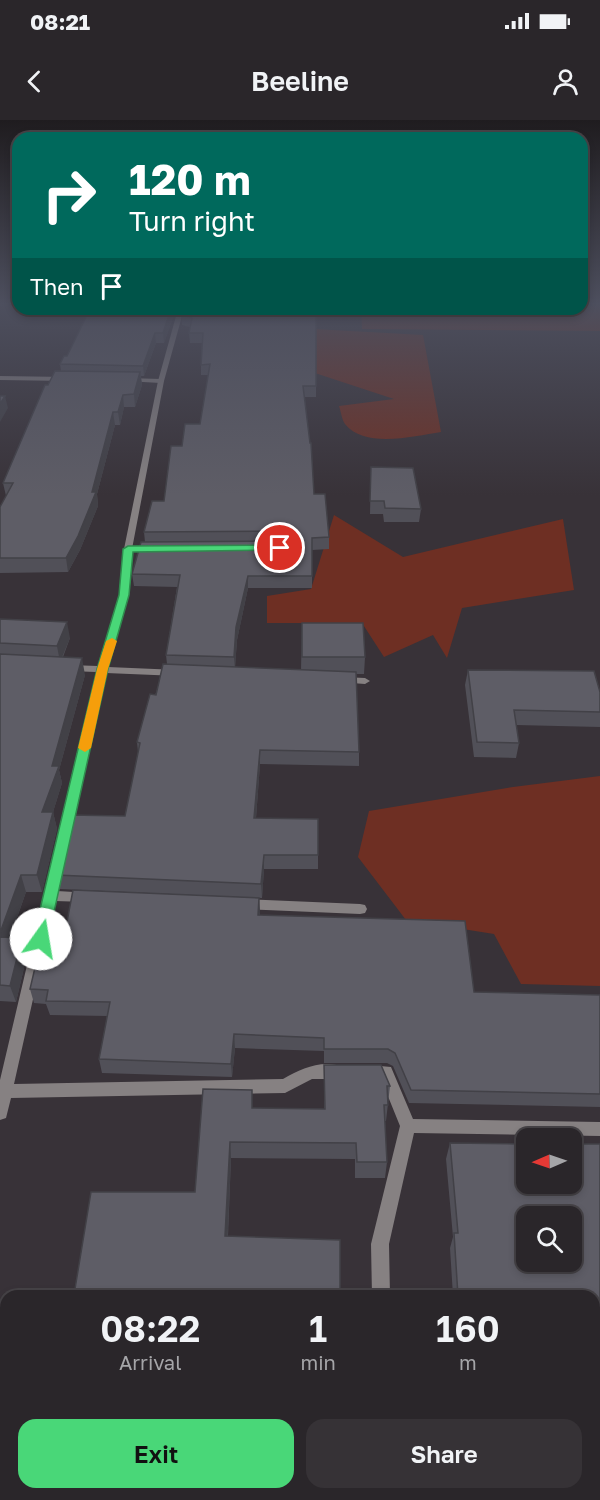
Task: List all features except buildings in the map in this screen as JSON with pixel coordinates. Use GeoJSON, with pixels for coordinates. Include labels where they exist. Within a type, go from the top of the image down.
{"type":"FeatureCollection","features":[{"type":"Feature","properties":{"kind":"street"},"geometry":{"type":"LineString","coordinates":[[0,1113],[102,669],[124,595],[165,366]]}},
{"type":"Feature","properties":{"kind":"street"},"geometry":{"type":"LineString","coordinates":[[0,378],[81,380]]}},
{"type":"Feature","properties":{"kind":"street"},"geometry":{"type":"LineString","coordinates":[[115,380],[161,381]]}},
{"type":"Feature","properties":{"kind":"street"},"geometry":{"type":"LineString","coordinates":[[57,667],[186,673]]}},
{"type":"Feature","properties":{"kind":"street"},"geometry":{"type":"LineString","coordinates":[[329,679],[365,681]]}},
{"type":"Feature","properties":{"kind":"street"},"geometry":{"type":"LineString","coordinates":[[51,896],[99,898]]}},
{"type":"Feature","properties":{"kind":"street"},"geometry":{"type":"LineString","coordinates":[[229,904],[360,909]]}},
{"type":"Feature","properties":{"kind":"street"},"geometry":{"type":"LineString","coordinates":[[5,1091],[285,1086],[310,1072],[386,1072],[408,1126],[380,1244],[381,1290]]}},
{"type":"Feature","properties":{"kind":"street"},"geometry":{"type":"LineString","coordinates":[[408,1126],[600,1129]]}},
{"type":"Feature","properties":{"kind":"shaded area"},"geometry":{"type":"Polygon","coordinates":[[[295,366],[429,366],[441,432],[390,439],[365,436],[354,432],[345,424],[339,406],[394,399],[295,366]]]}},
{"type":"Feature","properties":{"kind":"shaded area"},"geometry":{"type":"Polygon","coordinates":[[[334,515],[403,557],[563,519],[574,590],[462,608],[447,658],[433,635],[384,657],[362,623],[267,623],[267,596],[311,589],[334,515]]]}},
{"type":"Feature","properties":{"kind":"shaded area"},"geometry":{"type":"Polygon","coordinates":[[[600,776],[600,986],[521,984],[494,934],[406,920],[358,857],[369,811],[513,787],[600,776]]]}},
{"type":"Feature","properties":{"kind":"slow traffic"},"geometry":{"type":"LineString","coordinates":[[85,748],[102,669],[112,641]]}},
{"type":"Feature","properties":{"kind":"route"},"geometry":{"type":"LineString","coordinates":[[41,939],[102,669],[124,595],[128,549],[280,548]]}}]}
